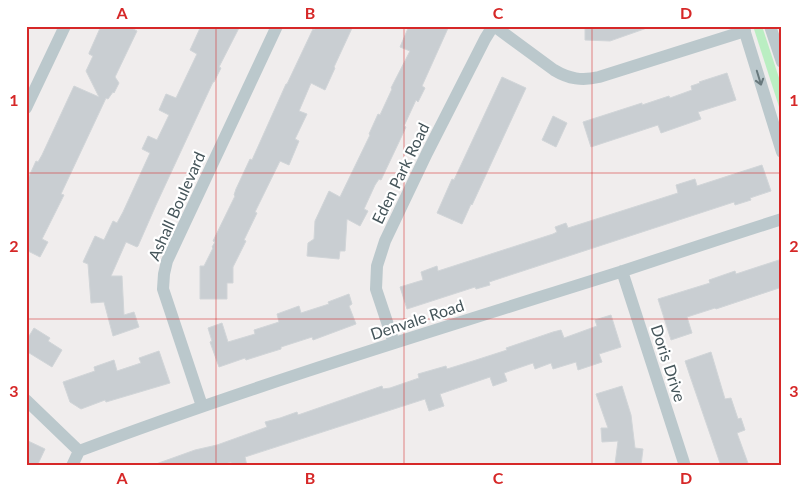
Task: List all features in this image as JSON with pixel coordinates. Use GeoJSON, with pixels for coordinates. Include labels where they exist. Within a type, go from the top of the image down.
{"type":"FeatureCollection","features":[{"type":"Feature","properties":{"kind":"street"},"geometry":{"type":"LineString","coordinates":[[26,108],[64,26]]}},
{"type":"Feature","properties":{"kind":"street","name":"Ashall Boulevard"},"geometry":{"type":"LineString","coordinates":[[202,406],[163,289],[164,274],[167,261],[277,26]]}},
{"type":"Feature","properties":{"kind":"street"},"geometry":{"type":"LineString","coordinates":[[493,26],[554,70],[563,75],[578,79],[599,77],[744,29],[782,152]]}},
{"type":"Feature","properties":{"kind":"street","name":"Eden Park Road"},"geometry":{"type":"LineString","coordinates":[[394,343],[376,289],[377,266],[385,241],[427,154],[493,26]]}},
{"type":"Feature","properties":{"kind":"street"},"geometry":{"type":"LineString","coordinates":[[770,26],[782,62]]}},
{"type":"Feature","properties":{"kind":"street","name":"Denvale Road"},"geometry":{"type":"LineString","coordinates":[[79,451],[202,406],[782,219]]}},
{"type":"Feature","properties":{"kind":"street","name":"Doris Drive"},"geometry":{"type":"LineString","coordinates":[[622,271],[685,466]]}},
{"type":"Feature","properties":{"kind":"street"},"geometry":{"type":"LineString","coordinates":[[26,400],[79,451],[72,466]]}},
{"type":"Feature","properties":{"kind":"green space"},"geometry":{"type":"Polygon","coordinates":[[[753,26],[762,26],[782,87],[782,116],[753,26]]]}},
{"type":"Feature","properties":{"kind":"building"},"geometry":{"type":"Polygon","coordinates":[[[101,26],[128,26],[137,31],[115,77],[119,83],[114,93],[108,99],[106,98],[61,194],[64,195],[42,239],[48,242],[40,257],[26,250],[26,183],[36,161],[38,162],[42,155],[74,86],[99,97],[86,71],[93,56],[89,53],[101,26]]]}},
{"type":"Feature","properties":{"kind":"building"},"geometry":{"type":"Polygon","coordinates":[[[201,26],[240,26],[219,67],[221,68],[138,246],[126,242],[111,276],[122,276],[124,315],[134,312],[139,327],[113,336],[104,302],[91,303],[88,264],[83,262],[95,236],[104,240],[113,221],[117,223],[123,212],[150,153],[142,149],[148,136],[157,140],[169,115],[159,110],[166,94],[176,98],[197,54],[190,50],[201,26]]]}},
{"type":"Feature","properties":{"kind":"building"},"geometry":{"type":"Polygon","coordinates":[[[316,26],[353,26],[325,90],[311,83],[299,111],[307,114],[295,139],[299,141],[289,165],[280,161],[255,212],[257,213],[244,240],[246,241],[233,267],[233,283],[227,283],[227,299],[200,299],[200,266],[204,266],[213,248],[215,242],[213,241],[235,196],[236,189],[250,159],[252,160],[286,84],[316,26]]]}},
{"type":"Feature","properties":{"kind":"building"},"geometry":{"type":"Polygon","coordinates":[[[409,26],[449,26],[422,86],[425,88],[418,102],[416,100],[404,126],[406,127],[381,180],[379,179],[375,185],[364,209],[368,211],[360,226],[347,219],[345,251],[340,251],[339,259],[307,256],[308,243],[314,239],[315,221],[329,191],[340,197],[378,114],[380,115],[410,51],[400,47],[409,26]]]}},
{"type":"Feature","properties":{"kind":"building"},"geometry":{"type":"Polygon","coordinates":[[[585,26],[647,26],[647,28],[610,41],[585,40],[585,26]]]}},
{"type":"Feature","properties":{"kind":"building"},"geometry":{"type":"Polygon","coordinates":[[[727,73],[736,100],[698,112],[701,119],[661,133],[658,125],[591,147],[583,122],[642,103],[642,105],[669,96],[670,98],[692,90],[691,86],[699,82],[727,73]]]}},
{"type":"Feature","properties":{"kind":"building"},"geometry":{"type":"Polygon","coordinates":[[[502,77],[526,88],[462,224],[437,213],[502,77]]]}},
{"type":"Feature","properties":{"kind":"building"},"geometry":{"type":"Polygon","coordinates":[[[553,116],[567,123],[556,147],[542,140],[553,116]]]}},
{"type":"Feature","properties":{"kind":"building"},"geometry":{"type":"Polygon","coordinates":[[[762,165],[771,191],[750,198],[751,200],[735,205],[734,202],[489,282],[490,285],[476,289],[475,287],[407,309],[400,287],[423,280],[421,272],[437,266],[438,271],[553,234],[557,232],[555,227],[566,223],[568,228],[678,193],[676,185],[695,179],[697,186],[762,165]]]}},
{"type":"Feature","properties":{"kind":"building"},"geometry":{"type":"Polygon","coordinates":[[[782,259],[782,287],[687,317],[692,333],[671,340],[658,299],[710,283],[709,280],[735,271],[736,274],[782,259]]]}},
{"type":"Feature","properties":{"kind":"building"},"geometry":{"type":"Polygon","coordinates":[[[349,294],[352,304],[349,306],[356,324],[313,340],[312,337],[281,347],[281,349],[219,367],[210,342],[212,341],[208,328],[222,323],[228,342],[255,334],[254,330],[279,322],[277,314],[299,306],[301,313],[329,304],[328,302],[349,294]]]}},
{"type":"Feature","properties":{"kind":"building"},"geometry":{"type":"Polygon","coordinates":[[[611,315],[621,347],[599,354],[602,362],[578,370],[576,362],[553,369],[551,363],[535,369],[533,363],[504,373],[507,381],[493,386],[490,377],[440,394],[444,406],[429,411],[425,399],[245,457],[247,466],[232,466],[231,462],[220,466],[156,466],[156,464],[195,450],[217,445],[267,427],[265,422],[297,412],[298,415],[382,386],[383,389],[390,388],[419,378],[418,374],[446,366],[447,369],[476,360],[553,332],[561,330],[564,338],[597,326],[595,320],[611,315]]]}},
{"type":"Feature","properties":{"kind":"building"},"geometry":{"type":"Polygon","coordinates":[[[34,328],[50,338],[48,341],[62,350],[52,367],[26,351],[26,341],[34,328]]]}},
{"type":"Feature","properties":{"kind":"building"},"geometry":{"type":"Polygon","coordinates":[[[159,351],[170,383],[106,402],[105,400],[81,409],[70,402],[63,382],[95,371],[94,367],[114,360],[117,371],[141,363],[139,358],[159,351]]]}},
{"type":"Feature","properties":{"kind":"building"},"geometry":{"type":"Polygon","coordinates":[[[711,352],[725,399],[731,398],[738,419],[741,418],[745,430],[737,433],[749,466],[721,466],[685,361],[711,352]]]}},
{"type":"Feature","properties":{"kind":"building"},"geometry":{"type":"Polygon","coordinates":[[[622,386],[631,415],[635,448],[643,449],[641,465],[615,464],[618,441],[602,442],[601,428],[608,428],[596,394],[622,386]]]}},
{"type":"Feature","properties":{"kind":"building"},"geometry":{"type":"Polygon","coordinates":[[[26,440],[45,449],[37,466],[26,466],[26,440]]]}}]}
